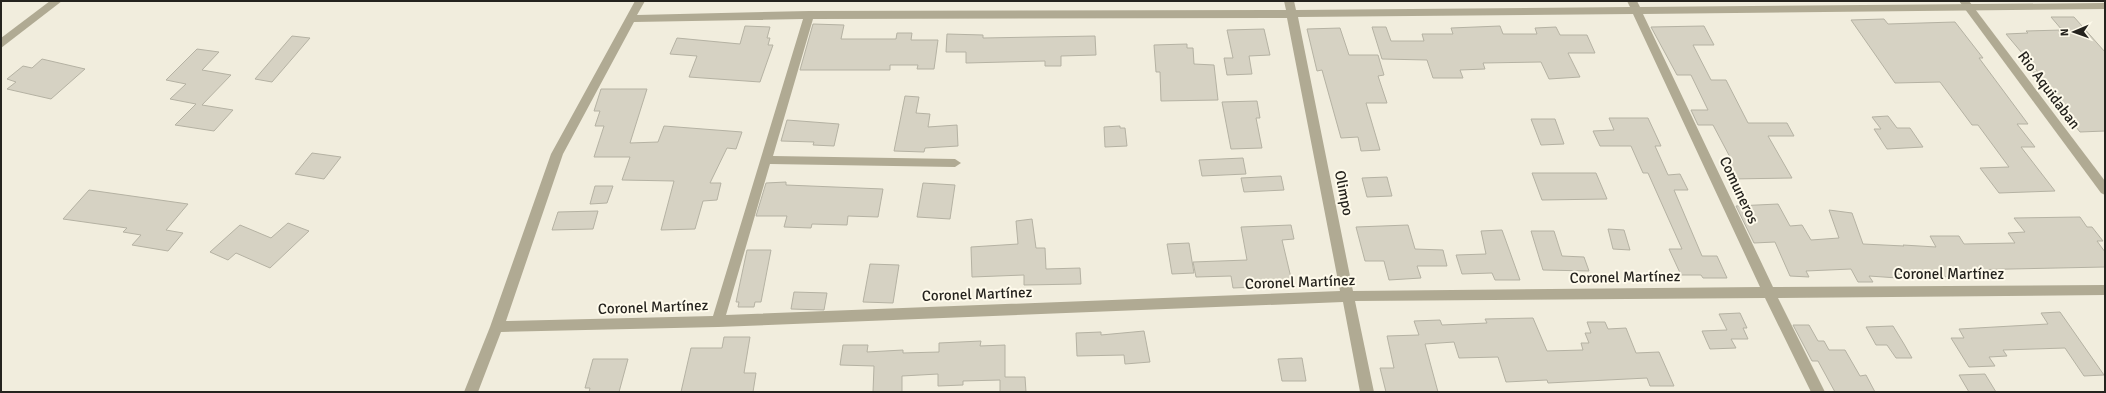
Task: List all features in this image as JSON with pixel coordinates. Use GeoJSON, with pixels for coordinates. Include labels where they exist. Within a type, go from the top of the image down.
{"type":"FeatureCollection","features":[{"type":"Feature","properties":{"kind":"street"},"geometry":{"type":"LineString","coordinates":[[2,43],[57,1]]}},
{"type":"Feature","properties":{"kind":"street"},"geometry":{"type":"LineString","coordinates":[[471,392],[498,327],[557,154],[640,1]]}},
{"type":"Feature","properties":{"kind":"street","name":"Olimpo"},"geometry":{"type":"LineString","coordinates":[[1289,1],[1367,392]]}},
{"type":"Feature","properties":{"kind":"street"},"geometry":{"type":"LineString","coordinates":[[629,19],[809,15],[1292,14],[1634,6],[1967,4],[2105,6]]}},
{"type":"Feature","properties":{"kind":"street","name":"Rio Aquidaban"},"geometry":{"type":"LineString","coordinates":[[1967,4],[2105,190]]}},
{"type":"Feature","properties":{"kind":"street","name":"Comuneros"},"geometry":{"type":"LineString","coordinates":[[1634,6],[1768,292],[1818,392]]}},
{"type":"Feature","properties":{"kind":"street"},"geometry":{"type":"LineString","coordinates":[[718,321],[809,15]]}},
{"type":"Feature","properties":{"kind":"street"},"geometry":{"type":"LineString","coordinates":[[766,160],[955,163]]}},
{"type":"Feature","properties":{"kind":"street","name":"Coronel Martínez"},"geometry":{"type":"LineString","coordinates":[[498,327],[718,321],[1349,296],[2105,290]]}},
{"type":"Feature","properties":{"kind":"building"},"geometry":{"type":"Polygon","coordinates":[[[2051,17],[2074,17],[2105,52],[2105,131],[2080,132],[2033,72],[2038,72],[2006,34],[2028,33],[2026,31],[2062,30],[2051,17]]]}},
{"type":"Feature","properties":{"kind":"building"},"geometry":{"type":"Polygon","coordinates":[[[1884,19],[1888,24],[1955,22],[1983,58],[1979,58],[2028,124],[2017,124],[2035,147],[2021,147],[2055,191],[1999,193],[1980,168],[2009,167],[1978,125],[1972,125],[1940,82],[1895,83],[1851,20],[1884,19]]]}},
{"type":"Feature","properties":{"kind":"building"},"geometry":{"type":"Polygon","coordinates":[[[813,24],[844,25],[841,39],[896,39],[897,33],[912,33],[911,40],[938,40],[934,69],[917,69],[918,65],[890,65],[890,70],[800,70],[813,24]]]}},
{"type":"Feature","properties":{"kind":"building"},"geometry":{"type":"Polygon","coordinates":[[[745,26],[770,27],[767,38],[770,38],[768,45],[773,45],[760,82],[689,77],[697,56],[670,54],[677,38],[740,44],[745,26]]]}},
{"type":"Feature","properties":{"kind":"building"},"geometry":{"type":"Polygon","coordinates":[[[1500,26],[1503,34],[1537,34],[1535,28],[1556,27],[1560,35],[1587,35],[1595,53],[1568,53],[1580,77],[1549,79],[1541,62],[1483,63],[1485,69],[1460,70],[1463,78],[1433,78],[1427,60],[1382,59],[1372,27],[1386,27],[1391,41],[1424,41],[1422,34],[1453,34],[1451,28],[1500,26]]]}},
{"type":"Feature","properties":{"kind":"building"},"geometry":{"type":"Polygon","coordinates":[[[1704,26],[1714,45],[1693,45],[1711,80],[1726,80],[1748,123],[1787,123],[1794,136],[1768,136],[1792,178],[1731,179],[1721,159],[1731,159],[1713,125],[1698,125],[1691,110],[1708,110],[1691,75],[1677,75],[1651,27],[1704,26]]]}},
{"type":"Feature","properties":{"kind":"building"},"geometry":{"type":"Polygon","coordinates":[[[1340,28],[1349,55],[1378,55],[1384,75],[1378,76],[1387,103],[1366,103],[1380,150],[1361,151],[1358,137],[1341,138],[1322,70],[1317,71],[1307,29],[1340,28]]]}},
{"type":"Feature","properties":{"kind":"building"},"geometry":{"type":"Polygon","coordinates":[[[1264,29],[1270,55],[1249,56],[1252,74],[1227,75],[1224,58],[1233,58],[1227,30],[1264,29]]]}},
{"type":"Feature","properties":{"kind":"building"},"geometry":{"type":"Polygon","coordinates":[[[947,34],[983,35],[983,38],[1095,36],[1096,55],[1061,56],[1061,66],[1045,66],[1045,61],[966,63],[966,52],[946,52],[947,34]]]}},
{"type":"Feature","properties":{"kind":"building"},"geometry":{"type":"Polygon","coordinates":[[[292,36],[310,38],[272,82],[255,79],[292,36]]]}},
{"type":"Feature","properties":{"kind":"building"},"geometry":{"type":"Polygon","coordinates":[[[1187,44],[1187,48],[1193,48],[1194,64],[1214,65],[1218,100],[1161,101],[1160,72],[1156,72],[1154,45],[1187,44]]]}},
{"type":"Feature","properties":{"kind":"building"},"geometry":{"type":"Polygon","coordinates":[[[197,49],[219,52],[202,70],[231,75],[202,105],[233,110],[214,131],[175,125],[196,104],[170,99],[186,84],[166,80],[197,49]]]}},
{"type":"Feature","properties":{"kind":"building"},"geometry":{"type":"Polygon","coordinates":[[[42,59],[85,69],[51,99],[7,89],[16,82],[7,79],[23,66],[32,68],[42,59]]]}},
{"type":"Feature","properties":{"kind":"building"},"geometry":{"type":"Polygon","coordinates":[[[601,89],[647,89],[630,143],[658,142],[664,126],[742,132],[736,149],[727,148],[710,183],[721,183],[717,200],[703,201],[695,229],[661,230],[674,181],[622,180],[630,157],[594,157],[604,126],[595,126],[600,111],[594,111],[601,89]]]}},
{"type":"Feature","properties":{"kind":"building"},"geometry":{"type":"Polygon","coordinates":[[[905,96],[919,97],[916,113],[930,114],[928,127],[957,125],[958,146],[925,148],[924,152],[894,151],[905,96]]]}},
{"type":"Feature","properties":{"kind":"building"},"geometry":{"type":"Polygon","coordinates":[[[1257,101],[1260,118],[1256,118],[1262,148],[1231,149],[1222,102],[1257,101]]]}},
{"type":"Feature","properties":{"kind":"building"},"geometry":{"type":"Polygon","coordinates":[[[1888,116],[1897,128],[1910,128],[1923,147],[1887,149],[1874,129],[1881,129],[1872,117],[1888,116]]]}},
{"type":"Feature","properties":{"kind":"building"},"geometry":{"type":"Polygon","coordinates":[[[1609,118],[1648,118],[1661,146],[1655,146],[1668,175],[1680,174],[1688,190],[1674,190],[1702,256],[1717,256],[1727,278],[1703,278],[1701,275],[1681,275],[1669,249],[1682,249],[1648,173],[1643,173],[1631,146],[1600,146],[1593,131],[1614,130],[1609,118]]]}},
{"type":"Feature","properties":{"kind":"building"},"geometry":{"type":"Polygon","coordinates":[[[1531,119],[1555,119],[1564,144],[1541,145],[1531,119]]]}},
{"type":"Feature","properties":{"kind":"building"},"geometry":{"type":"Polygon","coordinates":[[[787,120],[839,124],[834,146],[813,145],[814,142],[781,141],[787,120]]]}},
{"type":"Feature","properties":{"kind":"building"},"geometry":{"type":"Polygon","coordinates":[[[1120,126],[1120,128],[1125,128],[1127,146],[1105,147],[1104,127],[1120,126]]]}},
{"type":"Feature","properties":{"kind":"building"},"geometry":{"type":"Polygon","coordinates":[[[312,153],[341,157],[324,179],[295,174],[312,153]]]}},
{"type":"Feature","properties":{"kind":"building"},"geometry":{"type":"Polygon","coordinates":[[[1243,158],[1246,174],[1202,176],[1199,160],[1243,158]]]}},
{"type":"Feature","properties":{"kind":"building"},"geometry":{"type":"Polygon","coordinates":[[[1532,173],[1596,173],[1607,199],[1542,200],[1532,173]]]}},
{"type":"Feature","properties":{"kind":"building"},"geometry":{"type":"Polygon","coordinates":[[[1281,176],[1284,190],[1244,192],[1241,178],[1281,176]]]}},
{"type":"Feature","properties":{"kind":"building"},"geometry":{"type":"Polygon","coordinates":[[[1387,177],[1392,196],[1367,197],[1362,178],[1387,177]]]}},
{"type":"Feature","properties":{"kind":"building"},"geometry":{"type":"Polygon","coordinates":[[[786,182],[786,185],[883,189],[878,217],[848,216],[847,225],[812,224],[811,228],[784,227],[787,216],[756,216],[766,183],[786,182]]]}},
{"type":"Feature","properties":{"kind":"building"},"geometry":{"type":"Polygon","coordinates":[[[923,183],[955,185],[950,219],[917,217],[923,183]]]}},
{"type":"Feature","properties":{"kind":"building"},"geometry":{"type":"Polygon","coordinates":[[[595,186],[613,186],[607,203],[590,204],[595,186]]]}},
{"type":"Feature","properties":{"kind":"building"},"geometry":{"type":"Polygon","coordinates":[[[89,190],[188,204],[166,230],[183,233],[168,251],[132,245],[141,235],[123,232],[127,228],[63,219],[89,190]]]}},
{"type":"Feature","properties":{"kind":"building"},"geometry":{"type":"Polygon","coordinates":[[[1778,204],[1790,226],[1802,225],[1811,240],[1839,238],[1829,210],[1852,213],[1863,244],[1904,246],[1903,245],[1936,247],[1930,236],[1959,236],[1964,244],[2015,243],[2008,233],[2025,232],[2014,218],[2080,217],[2087,227],[2092,227],[2103,241],[2097,241],[2105,252],[2105,267],[1964,270],[1967,275],[1944,277],[1896,274],[1898,278],[1869,276],[1873,282],[1858,282],[1851,269],[1806,271],[1809,277],[1790,276],[1775,242],[1754,243],[1736,206],[1778,204]]]}},
{"type":"Feature","properties":{"kind":"building"},"geometry":{"type":"Polygon","coordinates":[[[598,211],[593,229],[552,230],[558,212],[598,211]]]}},
{"type":"Feature","properties":{"kind":"building"},"geometry":{"type":"Polygon","coordinates":[[[1032,219],[1036,248],[1045,248],[1046,269],[1080,268],[1081,284],[1024,285],[1024,275],[972,277],[971,247],[1018,244],[1016,221],[1032,219]]]}},
{"type":"Feature","properties":{"kind":"building"},"geometry":{"type":"Polygon","coordinates":[[[288,223],[309,231],[270,268],[236,253],[228,260],[210,252],[240,225],[271,238],[288,223]]]}},
{"type":"Feature","properties":{"kind":"building"},"geometry":{"type":"Polygon","coordinates":[[[1291,225],[1294,239],[1282,240],[1292,282],[1257,284],[1257,287],[1233,288],[1231,276],[1196,277],[1193,262],[1247,260],[1241,227],[1291,225]]]}},
{"type":"Feature","properties":{"kind":"building"},"geometry":{"type":"Polygon","coordinates":[[[1408,225],[1415,249],[1443,250],[1447,266],[1417,266],[1421,278],[1389,280],[1384,261],[1365,261],[1356,227],[1408,225]]]}},
{"type":"Feature","properties":{"kind":"building"},"geometry":{"type":"Polygon","coordinates":[[[1608,229],[1624,230],[1630,250],[1613,249],[1608,229]]]}},
{"type":"Feature","properties":{"kind":"building"},"geometry":{"type":"Polygon","coordinates":[[[1502,230],[1520,280],[1495,280],[1492,273],[1462,274],[1456,255],[1486,254],[1481,231],[1502,230]]]}},
{"type":"Feature","properties":{"kind":"building"},"geometry":{"type":"Polygon","coordinates":[[[1531,231],[1554,231],[1562,256],[1584,257],[1589,271],[1543,270],[1531,231]]]}},
{"type":"Feature","properties":{"kind":"building"},"geometry":{"type":"Polygon","coordinates":[[[1189,243],[1194,273],[1172,274],[1167,244],[1189,243]]]}},
{"type":"Feature","properties":{"kind":"building"},"geometry":{"type":"Polygon","coordinates":[[[747,250],[771,250],[761,302],[755,302],[754,307],[738,307],[739,302],[736,302],[747,250]]]}},
{"type":"Feature","properties":{"kind":"building"},"geometry":{"type":"Polygon","coordinates":[[[870,264],[899,265],[893,303],[863,302],[870,264]]]}},
{"type":"Feature","properties":{"kind":"building"},"geometry":{"type":"Polygon","coordinates":[[[794,292],[827,293],[824,310],[791,309],[794,292]]]}},
{"type":"Feature","properties":{"kind":"building"},"geometry":{"type":"Polygon","coordinates":[[[2060,312],[2104,375],[2084,376],[2065,348],[2003,350],[2007,356],[1989,357],[1995,366],[1969,367],[1951,338],[1964,338],[1959,329],[2048,324],[2041,313],[2060,312]]]}},
{"type":"Feature","properties":{"kind":"building"},"geometry":{"type":"Polygon","coordinates":[[[1740,313],[1747,328],[1743,328],[1748,339],[1731,339],[1736,348],[1710,349],[1702,331],[1727,330],[1719,314],[1740,313]]]}},
{"type":"Feature","properties":{"kind":"building"},"geometry":{"type":"Polygon","coordinates":[[[1533,318],[1547,351],[1583,350],[1581,343],[1589,343],[1585,333],[1591,333],[1587,322],[1605,322],[1608,329],[1626,328],[1636,353],[1659,352],[1674,386],[1650,386],[1647,378],[1548,383],[1547,380],[1506,382],[1498,357],[1459,358],[1454,342],[1425,344],[1438,392],[1386,392],[1380,368],[1394,368],[1387,336],[1419,335],[1414,321],[1440,320],[1442,325],[1487,323],[1485,319],[1533,318]]]}},
{"type":"Feature","properties":{"kind":"building"},"geometry":{"type":"Polygon","coordinates":[[[1793,325],[1809,325],[1818,341],[1824,341],[1829,350],[1845,350],[1860,376],[1866,375],[1875,392],[1835,392],[1818,361],[1812,361],[1793,325]]]}},
{"type":"Feature","properties":{"kind":"building"},"geometry":{"type":"Polygon","coordinates":[[[1893,326],[1912,358],[1896,358],[1887,345],[1876,345],[1866,327],[1893,326]]]}},
{"type":"Feature","properties":{"kind":"building"},"geometry":{"type":"Polygon","coordinates":[[[1144,331],[1150,362],[1125,364],[1124,355],[1077,356],[1076,333],[1101,332],[1101,335],[1144,331]]]}},
{"type":"Feature","properties":{"kind":"building"},"geometry":{"type":"Polygon","coordinates":[[[724,337],[750,337],[744,373],[756,373],[753,392],[681,392],[691,348],[722,348],[724,337]]]}},
{"type":"Feature","properties":{"kind":"building"},"geometry":{"type":"Polygon","coordinates":[[[981,341],[980,346],[1005,345],[1005,377],[1025,377],[1026,392],[1000,392],[1000,380],[963,381],[963,385],[938,386],[938,374],[902,376],[902,392],[873,392],[874,366],[840,365],[843,345],[868,345],[867,352],[903,350],[903,353],[939,352],[939,343],[981,341]]]}},
{"type":"Feature","properties":{"kind":"building"},"geometry":{"type":"Polygon","coordinates":[[[1302,358],[1306,381],[1282,381],[1278,359],[1302,358]]]}},
{"type":"Feature","properties":{"kind":"building"},"geometry":{"type":"Polygon","coordinates":[[[593,359],[628,359],[619,392],[589,392],[590,388],[585,388],[593,359]]]}},
{"type":"Feature","properties":{"kind":"building"},"geometry":{"type":"Polygon","coordinates":[[[1985,374],[1996,392],[1969,392],[1959,375],[1985,374]]]}}]}
